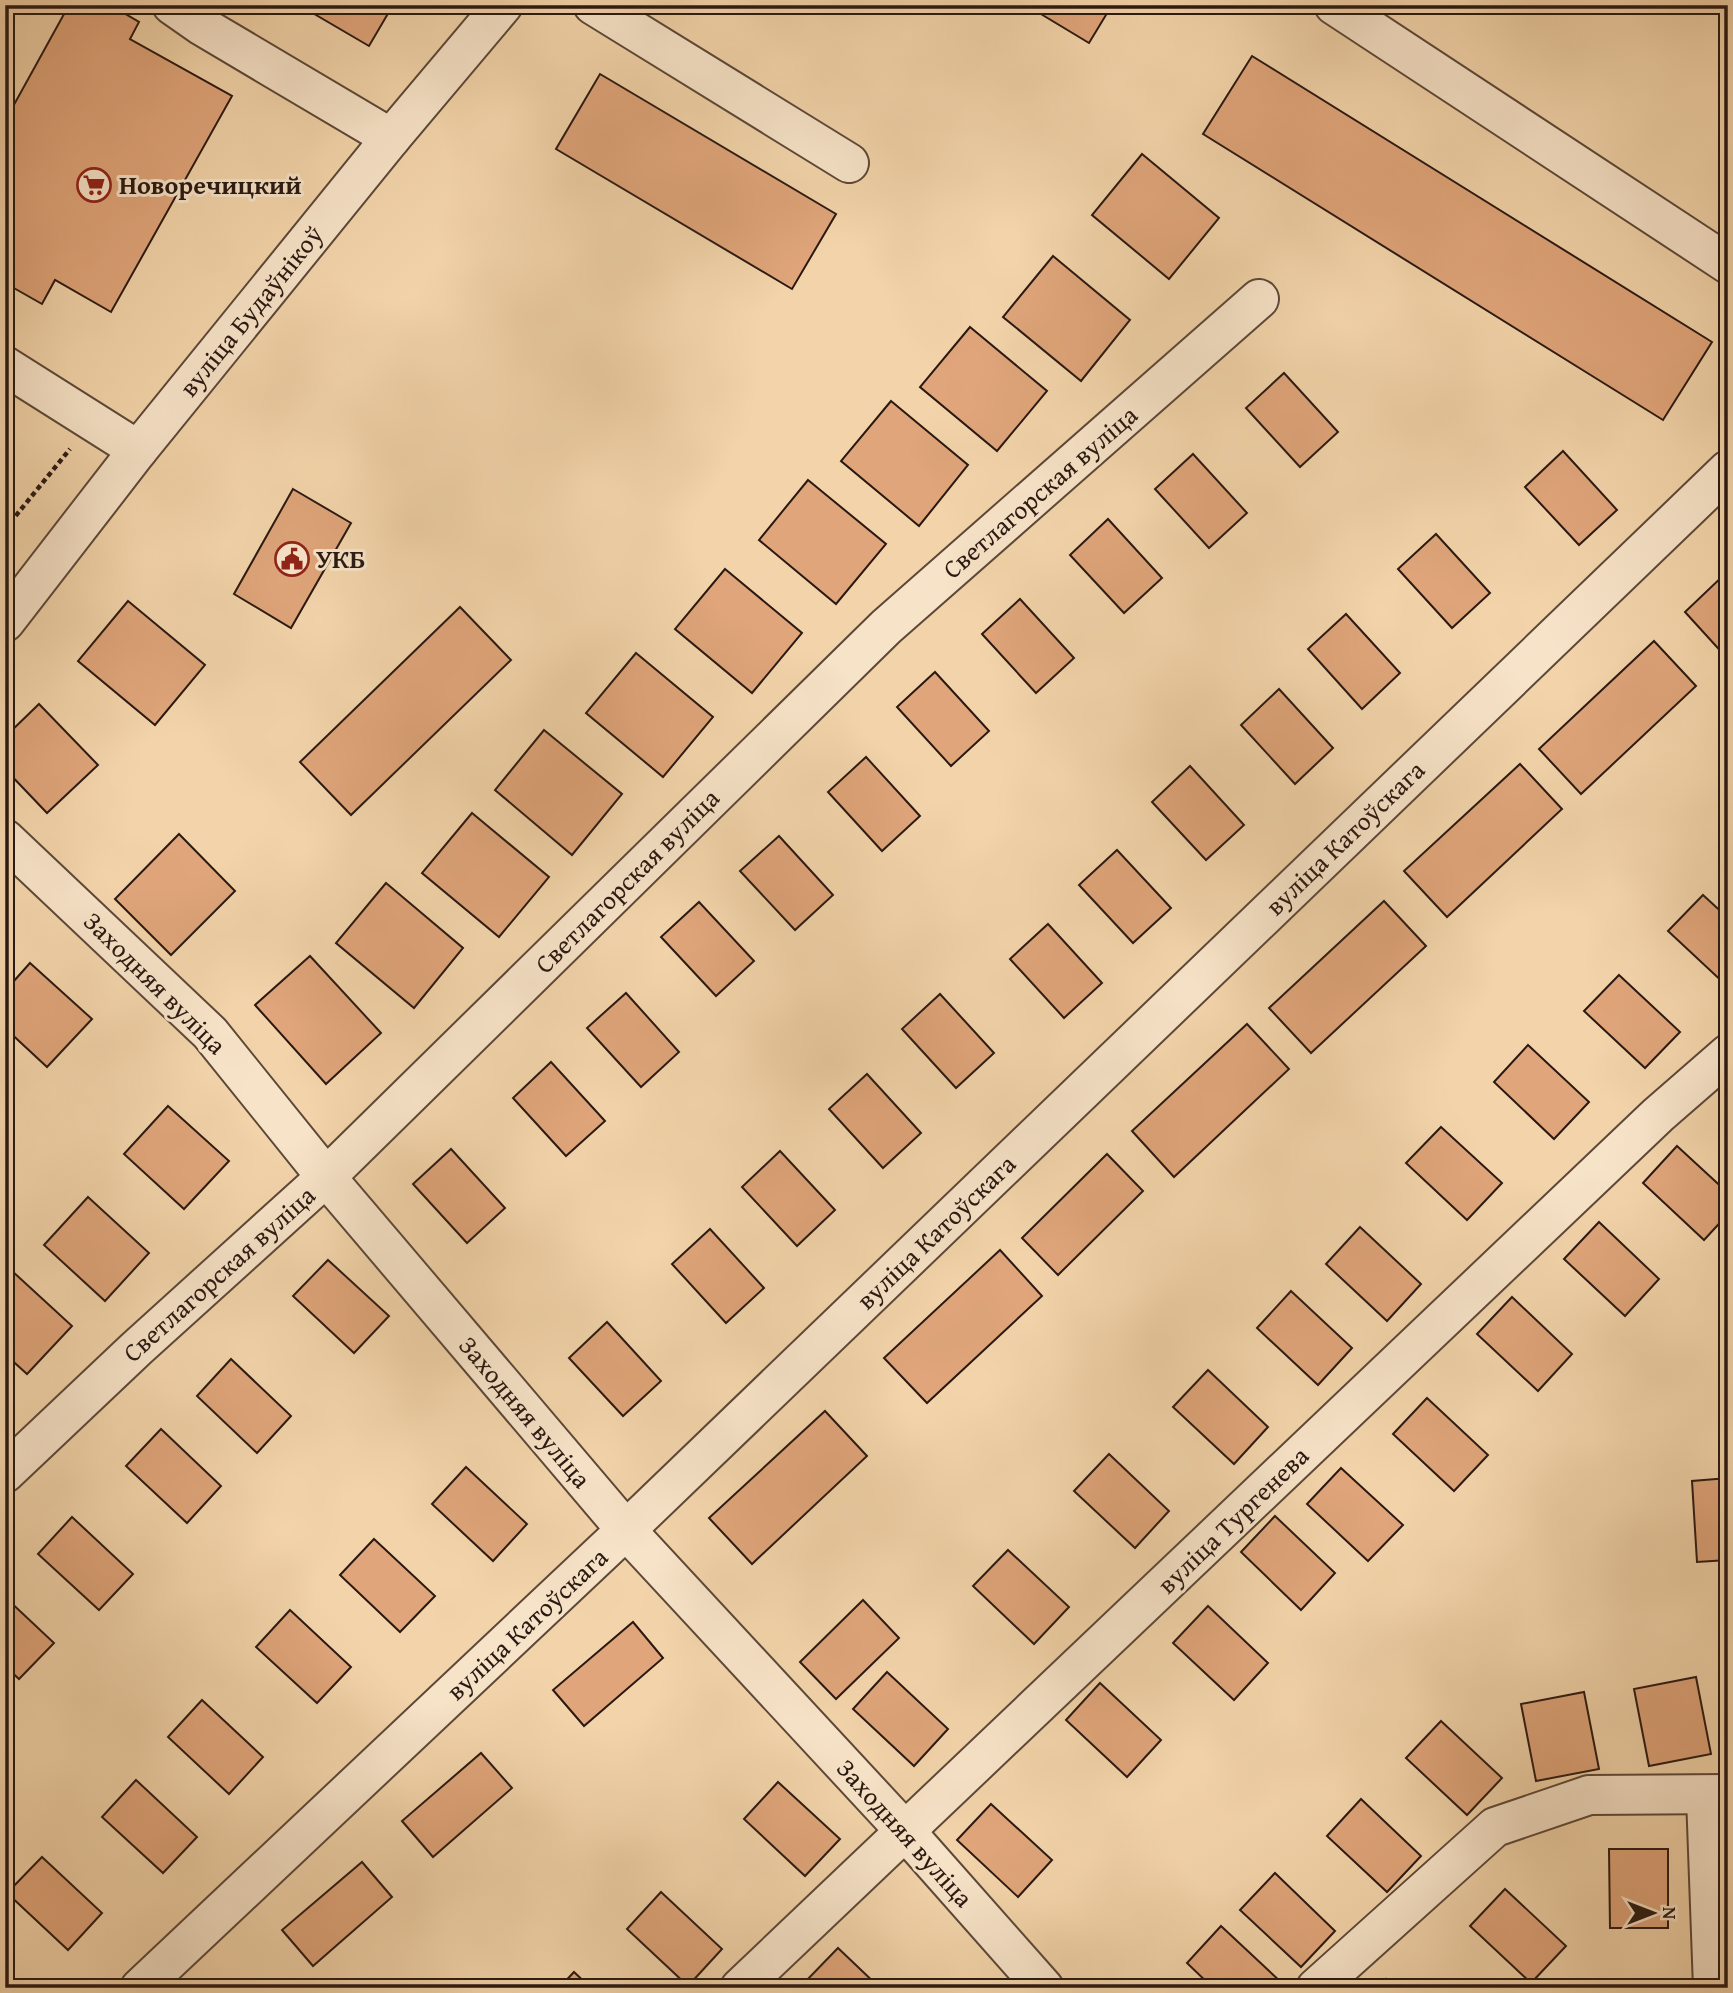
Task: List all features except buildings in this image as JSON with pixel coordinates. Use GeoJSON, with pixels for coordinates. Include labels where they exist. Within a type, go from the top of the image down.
{"type":"FeatureCollection","features":[{"type":"Feature","properties":{"kind":"street","name":"вуліца Будаўнікоў"},"geometry":{"type":"LineString","coordinates":[[5,622],[138,450],[391,138],[503,5]]}},
{"type":"Feature","properties":{"kind":"street"},"geometry":{"type":"LineString","coordinates":[[593,5],[849,163]]}},
{"type":"Feature","properties":{"kind":"street"},"geometry":{"type":"LineString","coordinates":[[1334,5],[1728,264]]}},
{"type":"Feature","properties":{"kind":"street"},"geometry":{"type":"LineString","coordinates":[[196,12],[391,138]]}},
{"type":"Feature","properties":{"kind":"street","name":"Светлагорская вуліца"},"geometry":{"type":"LineString","coordinates":[[5,1474],[136,1349],[326,1177],[886,627],[1259,299]]}},
{"type":"Feature","properties":{"kind":"street"},"geometry":{"type":"LineString","coordinates":[[5,366],[138,450]]}},
{"type":"Feature","properties":{"kind":"street","name":"вуліца Катоўскага"},"geometry":{"type":"LineString","coordinates":[[140,1988],[626,1530],[1728,470]]}},
{"type":"Feature","properties":{"kind":"street","name":"Заходняя вуліца"},"geometry":{"type":"LineString","coordinates":[[5,839],[211,1032],[326,1177],[626,1530],[905,1832],[1044,1988]]}},
{"type":"Feature","properties":{"kind":"street","name":"вуліца Тургенева"},"geometry":{"type":"LineString","coordinates":[[740,1988],[1658,1115],[1728,1054]]}},
{"type":"Feature","properties":{"kind":"street"},"geometry":{"type":"LineString","coordinates":[[1315,1988],[1495,1826],[1589,1795],[1717,1795],[1713,1988]]}},
{"type":"Feature","properties":{"kind":"path"},"geometry":{"type":"LineString","coordinates":[[5,529],[92,421]]}},
{"type":"Feature","properties":{"kind":"place","name":"Новоречицкий"},"geometry":{"type":"Point","coordinates":[94,185]}},
{"type":"Feature","properties":{"kind":"place","name":"УКБ"},"geometry":{"type":"Point","coordinates":[292,559]}}]}
